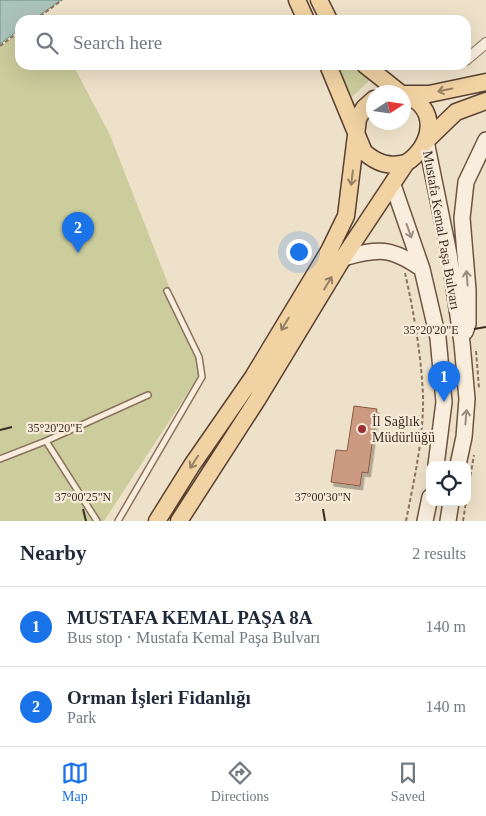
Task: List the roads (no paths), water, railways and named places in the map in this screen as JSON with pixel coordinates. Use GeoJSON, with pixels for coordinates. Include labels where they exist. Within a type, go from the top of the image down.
{"type":"FeatureCollection","features":[{"type":"Feature","properties":{"kind":"main road"},"geometry":{"type":"LineString","coordinates":[[297,0],[304,15]]}},
{"type":"Feature","properties":{"kind":"main road"},"geometry":{"type":"LineString","coordinates":[[319,0],[326,15]]}},
{"type":"Feature","properties":{"kind":"main road"},"geometry":{"type":"LineString","coordinates":[[330,70],[357,130],[359,142],[364,152],[384,164],[406,163],[417,156],[426,141],[456,112],[486,101]]}},
{"type":"Feature","properties":{"kind":"main road"},"geometry":{"type":"LineString","coordinates":[[371,70],[389,85]]}},
{"type":"Feature","properties":{"kind":"main road"},"geometry":{"type":"LineString","coordinates":[[411,95],[430,94],[486,82]]}},
{"type":"Feature","properties":{"kind":"main road","name":"Mustafa Kemal Paşa Bulvarı"},"geometry":{"type":"LineString","coordinates":[[411,99],[417,102],[424,112],[428,123],[426,141],[449,254],[462,343],[467,399],[464,437],[459,461]]}},
{"type":"Feature","properties":{"kind":"main road"},"geometry":{"type":"LineString","coordinates":[[157,521],[253,377],[329,251],[346,216],[358,119],[366,106]]}},
{"type":"Feature","properties":{"kind":"main road"},"geometry":{"type":"LineString","coordinates":[[462,343],[468,324],[468,290],[462,218],[466,182],[486,140]]}},
{"type":"Feature","properties":{"kind":"main road"},"geometry":{"type":"LineString","coordinates":[[178,521],[258,400],[343,258],[406,163]]}},
{"type":"Feature","properties":{"kind":"main road","name":"Mustafa Kemal Paşa Bulvarı"},"geometry":{"type":"LineString","coordinates":[[384,164],[422,269],[438,338],[444,402],[437,461]]}},
{"type":"Feature","properties":{"kind":"main road"},"geometry":{"type":"LineString","coordinates":[[343,258],[365,252],[389,251],[402,256],[422,269]]}},
{"type":"Feature","properties":{"kind":"main road"},"geometry":{"type":"LineString","coordinates":[[425,521],[428,506]]}},
{"type":"Feature","properties":{"kind":"main road"},"geometry":{"type":"LineString","coordinates":[[448,521],[450,506]]}},
{"type":"Feature","properties":{"kind":"street"},"geometry":{"type":"LineString","coordinates":[[471,56],[486,43]]}},
{"type":"Feature","properties":{"kind":"lane"},"geometry":{"type":"LineString","coordinates":[[118,521],[202,377],[199,357],[167,291]]}},
{"type":"Feature","properties":{"kind":"lane"},"geometry":{"type":"LineString","coordinates":[[0,459],[46,441],[148,395]]}},
{"type":"Feature","properties":{"kind":"lane"},"geometry":{"type":"LineString","coordinates":[[46,441],[97,521]]}},
{"type":"Feature","properties":{"kind":"water"},"geometry":{"type":"Polygon","coordinates":[[[0,0],[61,0],[40,15],[15,15],[15,33],[0,44],[0,0]]]}},
{"type":"Feature","properties":{"kind":"place","name":"Orman İşleri Fidanlığı"},"geometry":{"type":"Point","coordinates":[78,253]}},
{"type":"Feature","properties":{"kind":"place","name":"MUSTAFA KEMAL PAŞA 8A"},"geometry":{"type":"Point","coordinates":[444,402]}},
{"type":"Feature","properties":{"kind":"place","name":"İl Sağlık Müdürlüğü"},"geometry":{"type":"Point","coordinates":[362,429]}}]}
